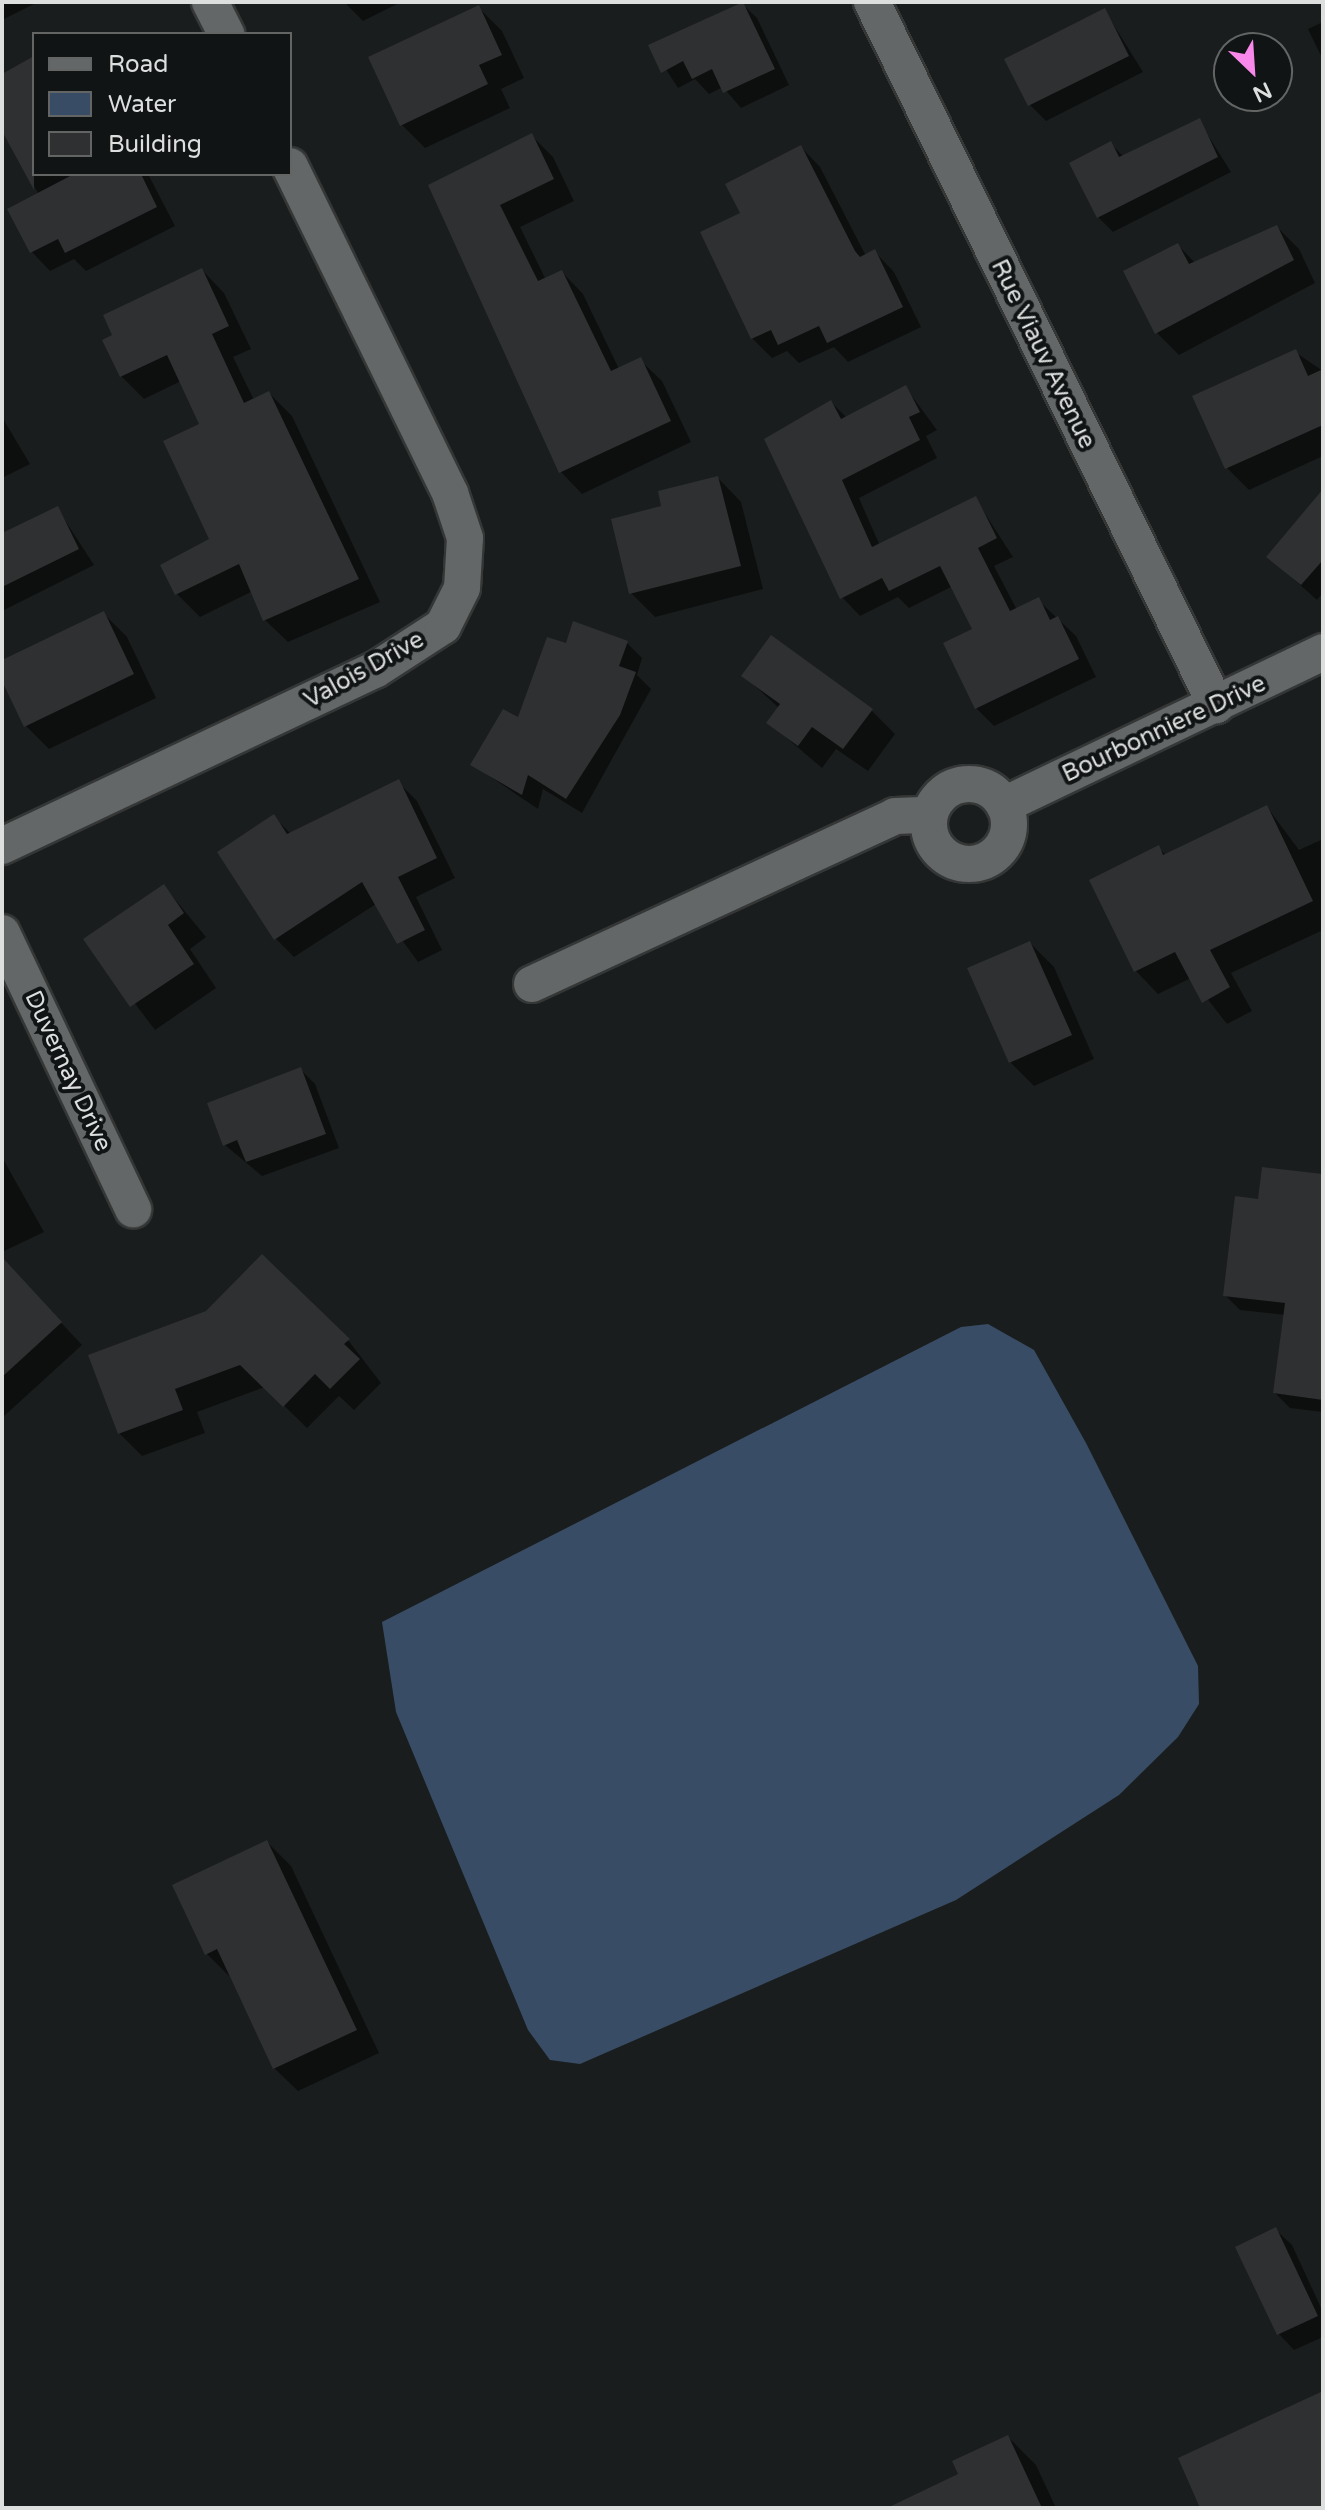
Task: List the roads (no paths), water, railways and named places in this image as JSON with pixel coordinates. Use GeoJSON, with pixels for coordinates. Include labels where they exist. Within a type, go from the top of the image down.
{"type":"FeatureCollection","features":[{"type":"Feature","properties":{"kind":"street"},"geometry":{"type":"LineString","coordinates":[[210,2],[225,32]]}},
{"type":"Feature","properties":{"kind":"street","name":"Rue Viauv Avenue"},"geometry":{"type":"LineString","coordinates":[[872,2],[1216,705]]}},
{"type":"Feature","properties":{"kind":"street","name":"Valois Drive"},"geometry":{"type":"LineString","coordinates":[[2,846],[375,670],[443,626],[462,588],[465,538],[450,493],[292,170]]}},
{"type":"Feature","properties":{"kind":"street","name":"Bourbonniere Drive"},"geometry":{"type":"LineString","coordinates":[[1004,805],[1323,652]]}},
{"type":"Feature","properties":{"kind":"street"},"geometry":{"type":"LineString","coordinates":[[532,984],[895,816],[929,815],[957,785],[984,786],[1004,805],[1005,841],[976,864],[941,853],[929,815]]}},
{"type":"Feature","properties":{"kind":"street","name":"Duvernay Drive"},"geometry":{"type":"LineString","coordinates":[[2,933],[133,1209]]}},
{"type":"Feature","properties":{"kind":"water"},"geometry":{"type":"Polygon","coordinates":[[[988,1324],[1034,1350],[1086,1443],[1198,1666],[1199,1704],[1178,1737],[1119,1795],[956,1900],[580,2064],[550,2060],[528,2030],[396,1712],[382,1622],[961,1327],[988,1324]]]}}]}
